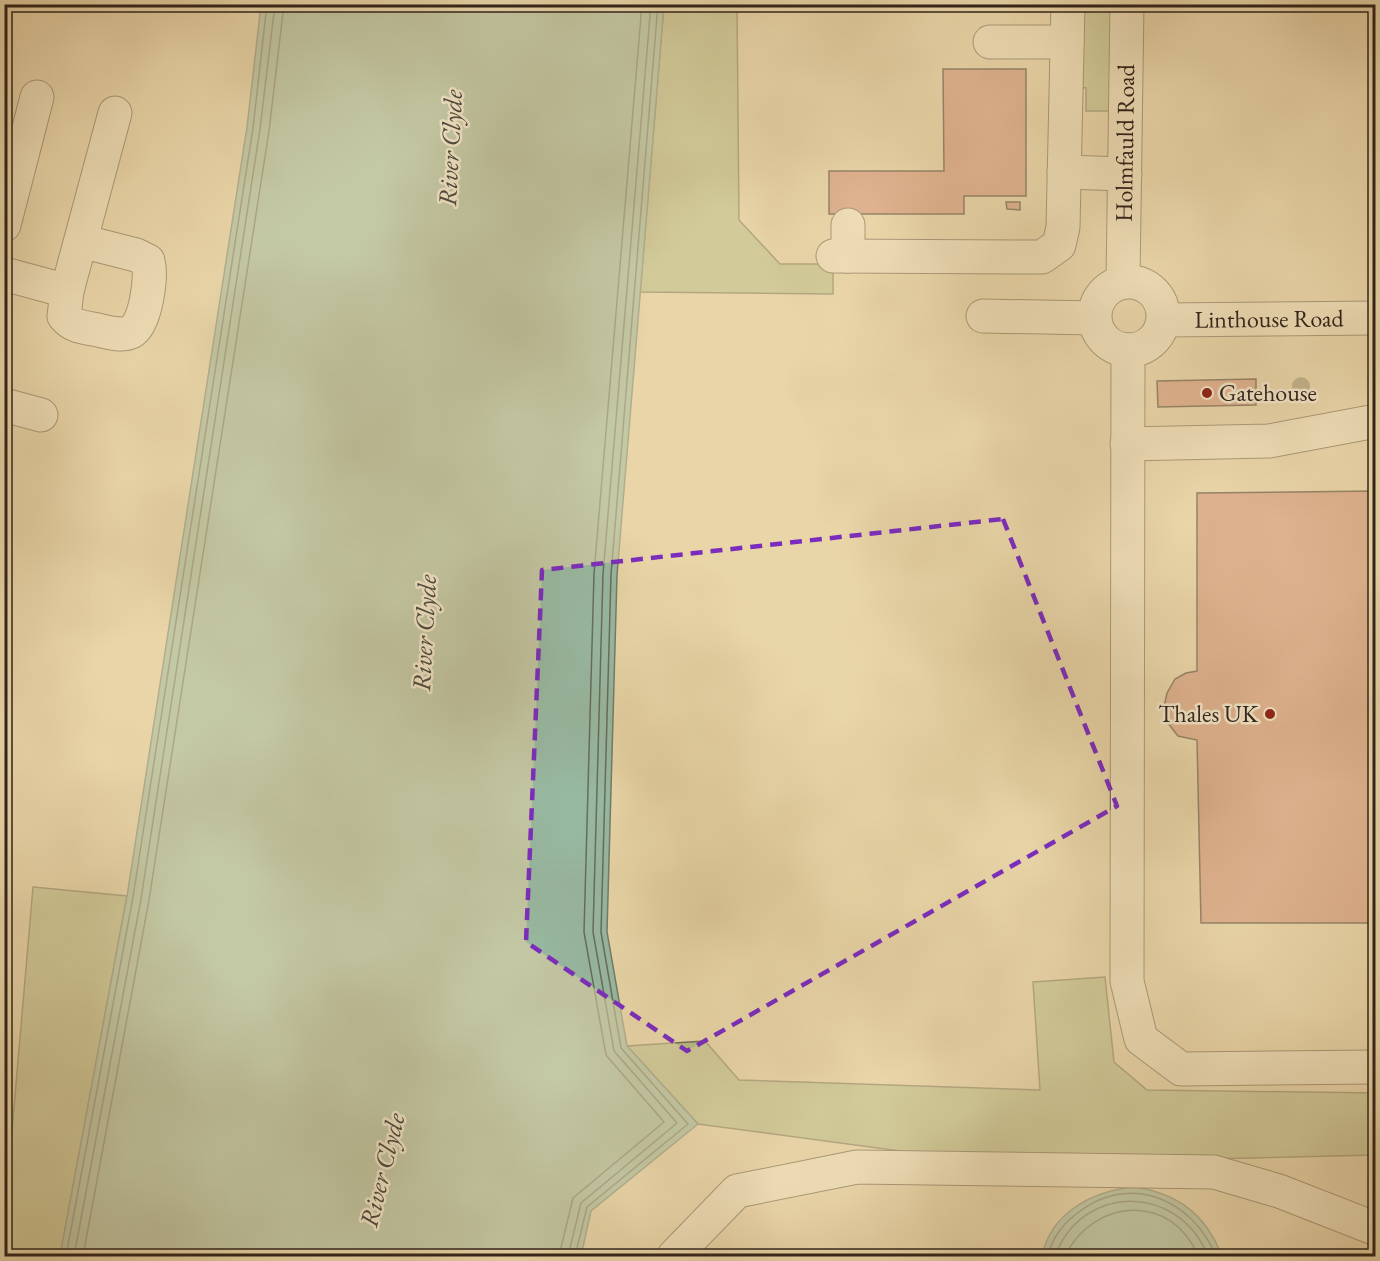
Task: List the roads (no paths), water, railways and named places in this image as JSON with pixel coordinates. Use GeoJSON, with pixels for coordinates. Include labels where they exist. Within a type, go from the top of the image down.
{"type":"FeatureCollection","features":[{"type":"Feature","properties":{"kind":"street"},"geometry":{"type":"LineString","coordinates":[[843,246],[1042,257],[1059,245],[1064,227],[1068,4]]}},
{"type":"Feature","properties":{"kind":"street","name":"Holmfauld Road"},"geometry":{"type":"LineString","coordinates":[[1124,281],[1127,4]]}},
{"type":"Feature","properties":{"kind":"street"},"geometry":{"type":"LineString","coordinates":[[990,42],[1067,42]]}},
{"type":"Feature","properties":{"kind":"street"},"geometry":{"type":"LineString","coordinates":[[4,225],[37,97]]}},
{"type":"Feature","properties":{"kind":"street"},"geometry":{"type":"LineString","coordinates":[[81,241],[136,255],[148,261],[150,276],[139,325],[125,333],[77,326],[64,316],[67,291],[115,113]]}},
{"type":"Feature","properties":{"kind":"street"},"geometry":{"type":"LineString","coordinates":[[1064,172],[1125,174]]}},
{"type":"Feature","properties":{"kind":"street"},"geometry":{"type":"LineString","coordinates":[[4,274],[67,291]]}},
{"type":"Feature","properties":{"kind":"street"},"geometry":{"type":"LineString","coordinates":[[1124,281],[1112,285],[1102,293],[1095,305],[1094,318],[1097,330],[1105,340],[1115,348],[1128,350],[1127,981],[1141,1039],[1181,1069],[1376,1067]]}},
{"type":"Feature","properties":{"kind":"street","name":"Linthouse Road"},"geometry":{"type":"LineString","coordinates":[[1124,281],[1136,282],[1148,287],[1160,302],[1163,320],[1155,338],[1138,349],[1128,350]]}},
{"type":"Feature","properties":{"kind":"street"},"geometry":{"type":"LineString","coordinates":[[983,316],[1094,318]]}},
{"type":"Feature","properties":{"kind":"street","name":"Linthouse Road"},"geometry":{"type":"LineString","coordinates":[[1163,320],[1376,318]]}},
{"type":"Feature","properties":{"kind":"street"},"geometry":{"type":"LineString","coordinates":[[4,405],[41,414]]}},
{"type":"Feature","properties":{"kind":"street"},"geometry":{"type":"LineString","coordinates":[[1127,444],[1269,441],[1376,421]]}},
{"type":"Feature","properties":{"kind":"street"},"geometry":{"type":"LineString","coordinates":[[674,1257],[737,1191],[857,1167],[1214,1172],[1280,1191],[1376,1229]]}},
{"type":"Feature","properties":{"kind":"water","name":"River Clyde"},"geometry":{"type":"Polygon","coordinates":[[[261,5],[664,5],[617,575],[607,932],[627,1046],[698,1124],[591,1211],[581,1256],[60,1256],[127,896],[247,127],[261,5]]]}},
{"type":"Feature","properties":{"kind":"water"},"geometry":{"type":"Polygon","coordinates":[[[1134,1187],[1164,1195],[1188,1208],[1208,1229],[1222,1256],[1042,1256],[1054,1227],[1076,1206],[1104,1193],[1134,1187]]]}},
{"type":"Feature","properties":{"kind":"place","name":"Gatehouse"},"geometry":{"type":"Point","coordinates":[1207,393]}},
{"type":"Feature","properties":{"kind":"place","name":"Thales UK"},"geometry":{"type":"Point","coordinates":[1270,714]}}]}
